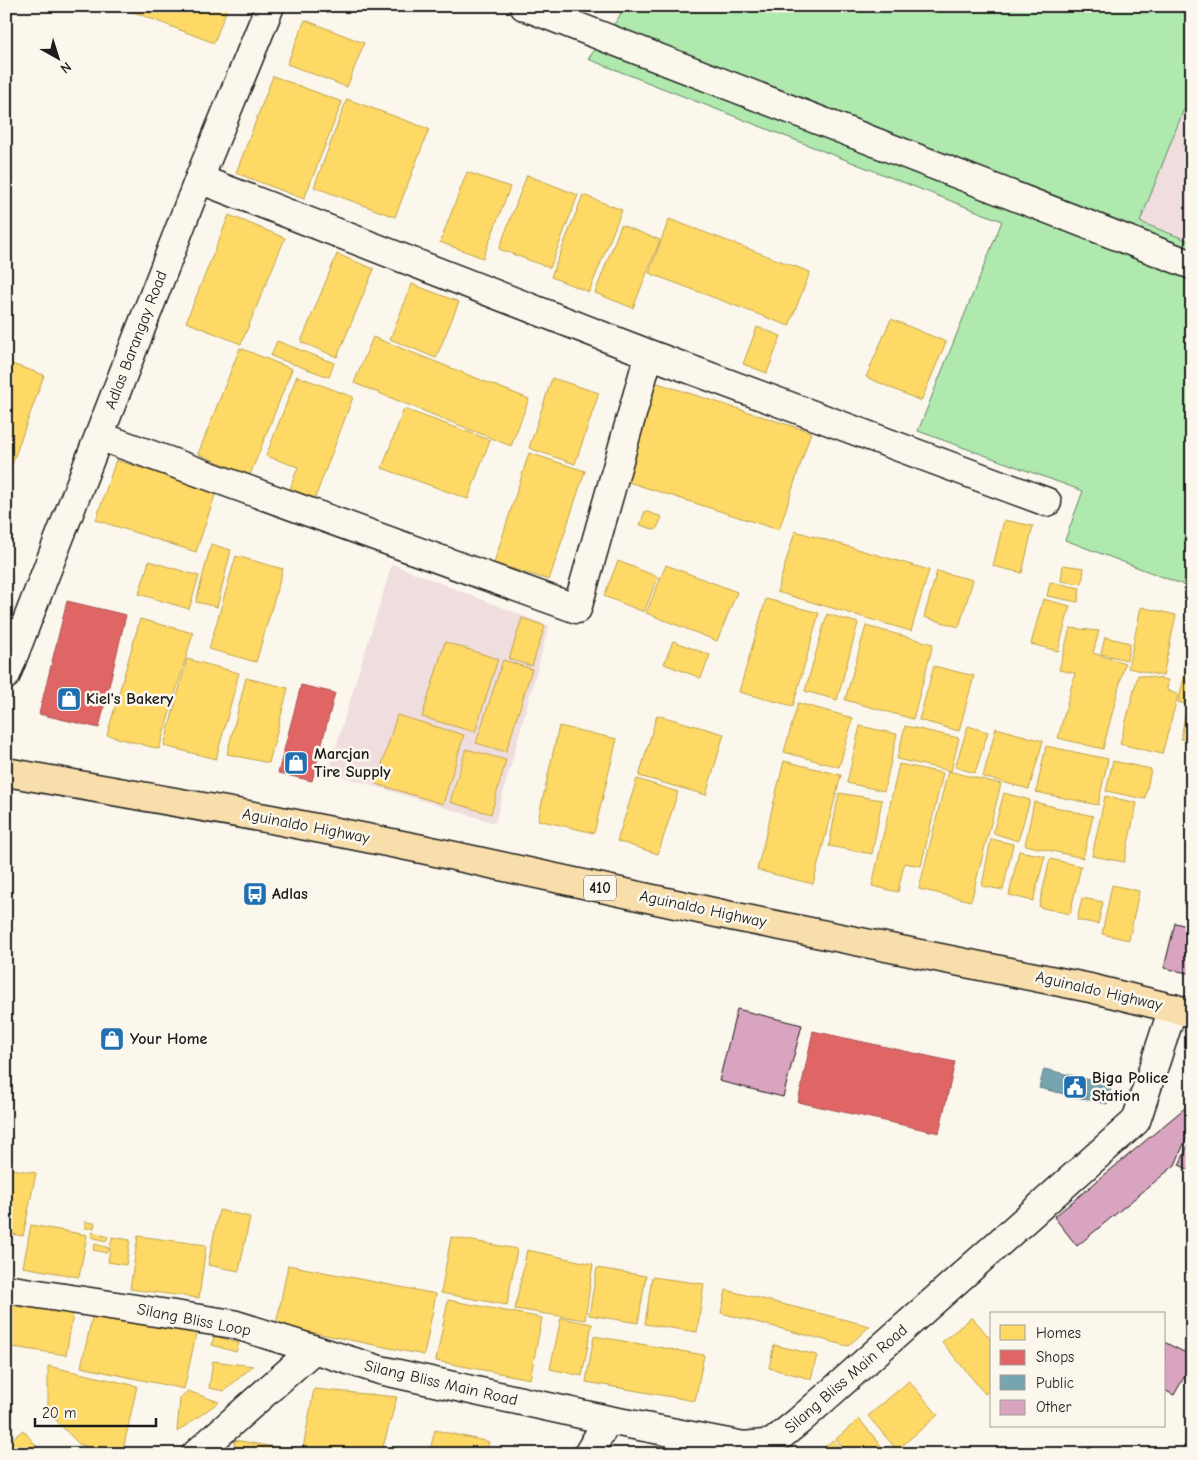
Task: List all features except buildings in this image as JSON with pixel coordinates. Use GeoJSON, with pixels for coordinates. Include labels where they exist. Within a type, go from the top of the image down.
{"type":"FeatureCollection","features":[{"type":"Feature","properties":{"kind":"main road","name":"Aguinaldo Highway"},"geometry":{"type":"LineString","coordinates":[[6,772],[271,819],[731,916],[1090,988],[1182,1011]]}},
{"type":"Feature","properties":{"kind":"street","name":"Adlas Barangay Road"},"geometry":{"type":"LineString","coordinates":[[6,675],[199,179],[270,6]]}},
{"type":"Feature","properties":{"kind":"street"},"geometry":{"type":"LineString","coordinates":[[524,6],[1192,265]]}},
{"type":"Feature","properties":{"kind":"street"},"geometry":{"type":"LineString","coordinates":[[199,179],[649,354],[1047,502]]}},
{"type":"Feature","properties":{"kind":"street"},"geometry":{"type":"LineString","coordinates":[[99,436],[577,610],[649,354]]}},
{"type":"Feature","properties":{"kind":"street","name":"Silang Bliss Main Road"},"geometry":{"type":"LineString","coordinates":[[313,1350],[380,1370],[608,1420],[744,1446],[772,1443],[1136,1121],[1182,1011]]}},
{"type":"Feature","properties":{"kind":"street","name":"Silang Bliss Loop"},"geometry":{"type":"LineString","coordinates":[[6,1289],[233,1324],[313,1350]]}},
{"type":"Feature","properties":{"kind":"street"},"geometry":{"type":"LineString","coordinates":[[196,1454],[313,1350]]}},
{"type":"Feature","properties":{"kind":"street"},"geometry":{"type":"LineString","coordinates":[[588,1454],[608,1420]]}},
{"type":"Feature","properties":{"kind":"shaded area"},"geometry":{"type":"Polygon","coordinates":[[[1192,88],[1192,242],[1140,222],[1192,88]]]}},
{"type":"Feature","properties":{"kind":"shaded area"},"geometry":{"type":"Polygon","coordinates":[[[392,564],[549,626],[495,823],[328,772],[392,564]]]}},
{"type":"Feature","properties":{"kind":"green space"},"geometry":{"type":"Polygon","coordinates":[[[624,6],[1192,6],[1192,88],[1140,222],[1192,242],[1192,588],[1065,540],[1083,491],[918,431],[1002,221],[588,59],[619,17],[624,6]]]}},
{"type":"Feature","properties":{"kind":"place","name":"Kiel's Bakery"},"geometry":{"type":"Point","coordinates":[69,699]}},
{"type":"Feature","properties":{"kind":"place","name":"Marcjan Tire Supply"},"geometry":{"type":"Point","coordinates":[296,763]}},
{"type":"Feature","properties":{"kind":"place","name":"Adlas"},"geometry":{"type":"Point","coordinates":[255,894]}},
{"type":"Feature","properties":{"kind":"place","name":"Your Home"},"geometry":{"type":"Point","coordinates":[112,1039]}},
{"type":"Feature","properties":{"kind":"place","name":"Biga Police Station"},"geometry":{"type":"Point","coordinates":[1075,1087]}}]}
